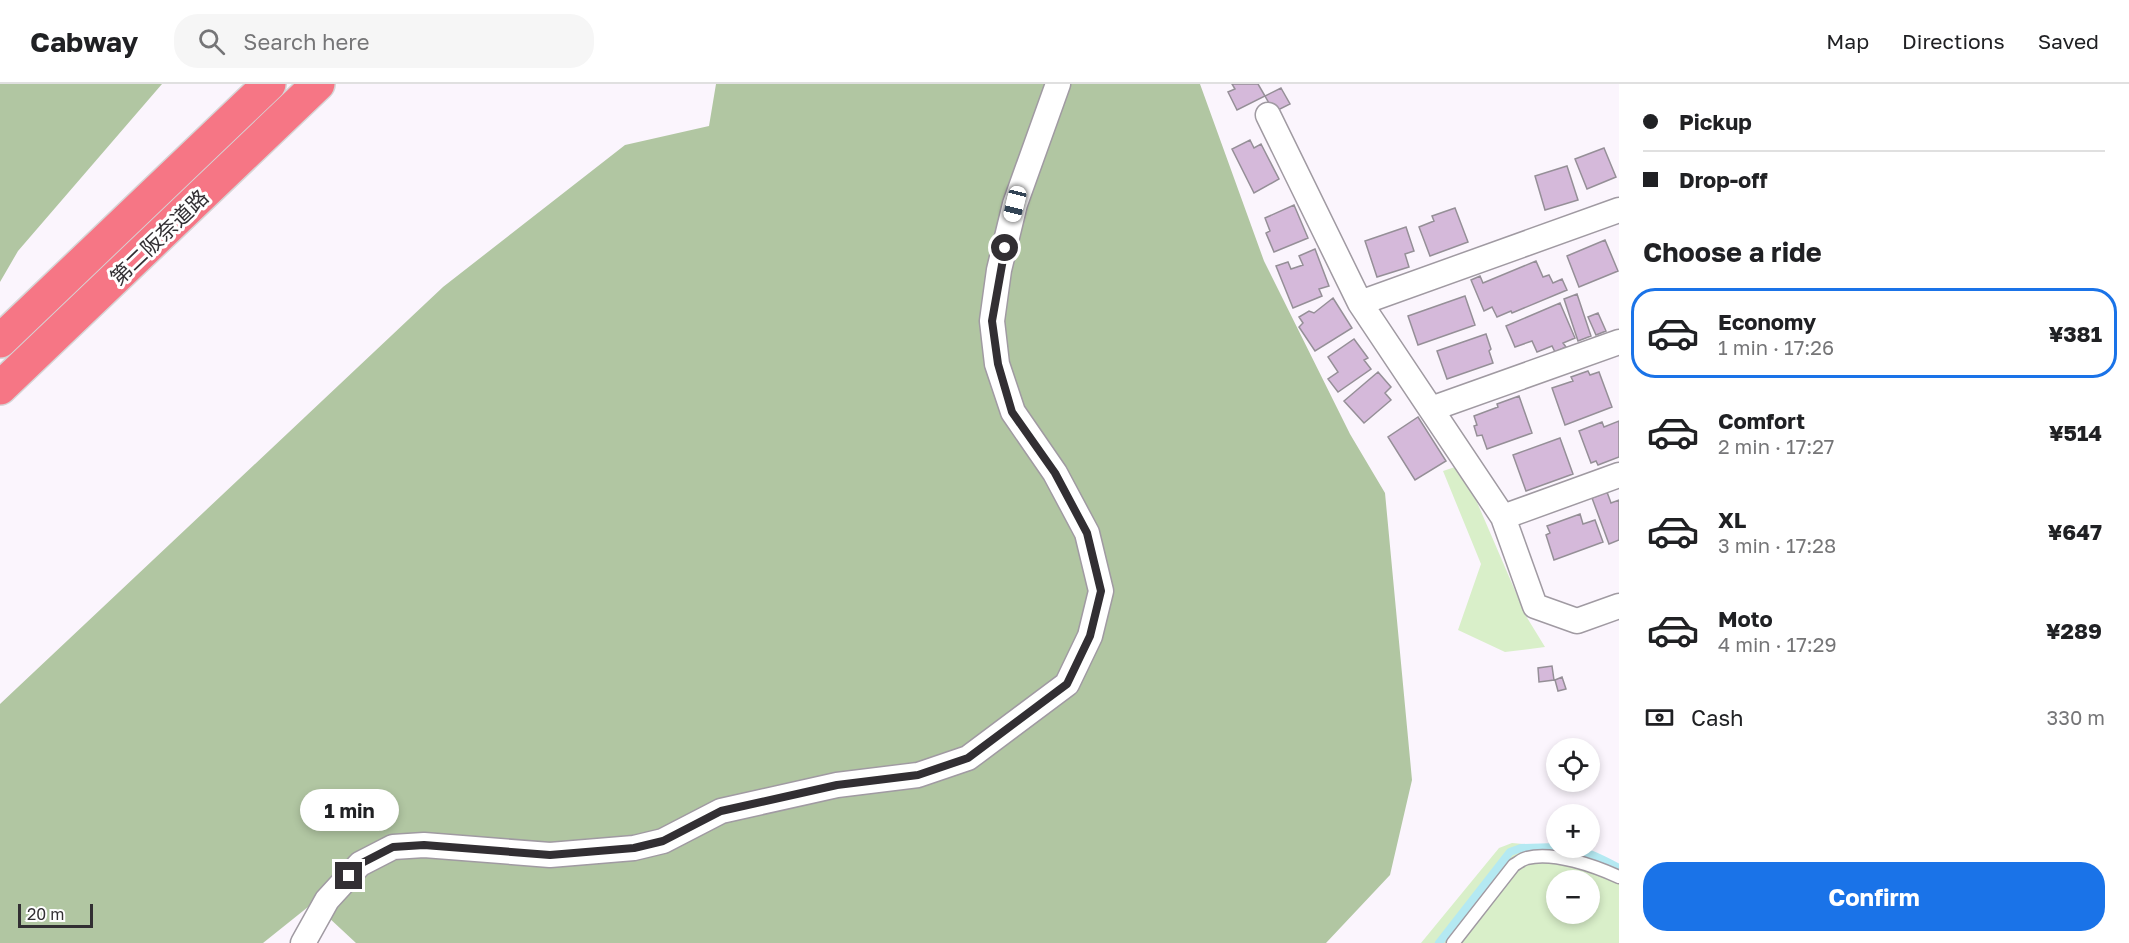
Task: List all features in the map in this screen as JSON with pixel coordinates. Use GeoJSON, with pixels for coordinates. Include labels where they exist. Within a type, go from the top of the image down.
{"type":"FeatureCollection","features":[{"type":"Feature","properties":{"kind":"highway","name":"第二阪奈道路"},"geometry":{"type":"LineString","coordinates":[[0,341],[269,84]]}},
{"type":"Feature","properties":{"kind":"highway","name":"第二阪奈道路"},"geometry":{"type":"LineString","coordinates":[[0,388],[318,84]]}},
{"type":"Feature","properties":{"kind":"street"},"geometry":{"type":"LineString","coordinates":[[303,943],[327,900],[360,864],[393,847],[424,845],[550,855],[644,846],[663,841],[721,811],[837,785],[918,775],[968,758],[1067,684],[1090,636],[1101,591],[1087,533],[1055,473],[1012,412],[998,364],[992,321],[999,270],[1015,204],[1058,84]]}},
{"type":"Feature","properties":{"kind":"street"},"geometry":{"type":"LineString","coordinates":[[1268,115],[1360,303],[1503,517],[1535,606],[1577,621],[1619,606]]}},
{"type":"Feature","properties":{"kind":"street"},"geometry":{"type":"LineString","coordinates":[[1360,303],[1619,210]]}},
{"type":"Feature","properties":{"kind":"street"},"geometry":{"type":"LineString","coordinates":[[1431,409],[1619,342]]}},
{"type":"Feature","properties":{"kind":"street"},"geometry":{"type":"LineString","coordinates":[[1503,517],[1619,475]]}},
{"type":"Feature","properties":{"kind":"lane"},"geometry":{"type":"LineString","coordinates":[[1453,943],[1514,865],[1527,858],[1547,857],[1570,860],[1619,877]]}},
{"type":"Feature","properties":{"kind":"green space"},"geometry":{"type":"Polygon","coordinates":[[[0,84],[162,84],[18,251],[0,282],[0,84]]]}},
{"type":"Feature","properties":{"kind":"green space"},"geometry":{"type":"Polygon","coordinates":[[[716,84],[1200,84],[1264,261],[1350,434],[1385,493],[1412,780],[1390,875],[1326,943],[356,943],[313,903],[263,943],[0,943],[0,704],[443,287],[625,145],[709,126],[716,84]]]}},
{"type":"Feature","properties":{"kind":"green space"},"geometry":{"type":"Polygon","coordinates":[[[1461,465],[1526,616],[1545,647],[1505,652],[1458,630],[1481,564],[1443,471],[1461,465]]]}},
{"type":"Feature","properties":{"kind":"green space"},"geometry":{"type":"Polygon","coordinates":[[[1512,843],[1546,846],[1546,858],[1599,858],[1619,866],[1619,943],[1421,943],[1499,848],[1512,843]]]}},
{"type":"Feature","properties":{"kind":"building"},"geometry":{"type":"Polygon","coordinates":[[[1232,84],[1258,84],[1265,96],[1237,110],[1228,92],[1235,89],[1232,84]]]}},
{"type":"Feature","properties":{"kind":"building"},"geometry":{"type":"Polygon","coordinates":[[[1281,88],[1290,104],[1274,112],[1265,96],[1281,88]]]}},
{"type":"Feature","properties":{"kind":"building"},"geometry":{"type":"Polygon","coordinates":[[[1250,140],[1254,148],[1261,144],[1279,179],[1254,193],[1232,149],[1250,140]]]}},
{"type":"Feature","properties":{"kind":"building"},"geometry":{"type":"Polygon","coordinates":[[[1604,148],[1616,177],[1587,189],[1575,159],[1604,148]]]}},
{"type":"Feature","properties":{"kind":"building"},"geometry":{"type":"Polygon","coordinates":[[[1567,166],[1578,200],[1545,210],[1535,176],[1567,166]]]}},
{"type":"Feature","properties":{"kind":"building"},"geometry":{"type":"Polygon","coordinates":[[[1294,205],[1308,238],[1274,252],[1266,233],[1270,231],[1265,218],[1294,205]]]}},
{"type":"Feature","properties":{"kind":"building"},"geometry":{"type":"Polygon","coordinates":[[[1455,208],[1468,242],[1430,256],[1419,227],[1434,221],[1432,216],[1455,208]]]}},
{"type":"Feature","properties":{"kind":"building"},"geometry":{"type":"Polygon","coordinates":[[[1406,227],[1414,251],[1405,254],[1409,267],[1377,277],[1365,241],[1406,227]]]}},
{"type":"Feature","properties":{"kind":"building"},"geometry":{"type":"Polygon","coordinates":[[[1605,240],[1618,271],[1579,287],[1567,256],[1605,240]]]}},
{"type":"Feature","properties":{"kind":"building"},"geometry":{"type":"Polygon","coordinates":[[[1315,249],[1329,286],[1319,289],[1322,296],[1293,308],[1276,266],[1288,262],[1291,269],[1303,265],[1299,256],[1315,249]]]}},
{"type":"Feature","properties":{"kind":"building"},"geometry":{"type":"Polygon","coordinates":[[[1536,261],[1543,277],[1549,275],[1553,283],[1562,279],[1567,290],[1497,317],[1492,307],[1484,311],[1471,280],[1480,276],[1483,283],[1536,261]]]}},
{"type":"Feature","properties":{"kind":"building"},"geometry":{"type":"Polygon","coordinates":[[[1577,294],[1591,336],[1578,341],[1564,299],[1577,294]]]}},
{"type":"Feature","properties":{"kind":"building"},"geometry":{"type":"Polygon","coordinates":[[[1465,296],[1475,325],[1418,345],[1408,316],[1465,296]]]}},
{"type":"Feature","properties":{"kind":"building"},"geometry":{"type":"Polygon","coordinates":[[[1333,298],[1352,328],[1315,351],[1299,327],[1303,323],[1299,317],[1309,311],[1314,313],[1333,298]]]}},
{"type":"Feature","properties":{"kind":"building"},"geometry":{"type":"Polygon","coordinates":[[[1560,303],[1575,338],[1563,343],[1566,347],[1555,352],[1552,346],[1537,352],[1532,341],[1515,347],[1506,326],[1560,303]]]}},
{"type":"Feature","properties":{"kind":"building"},"geometry":{"type":"Polygon","coordinates":[[[1598,313],[1606,331],[1596,335],[1588,317],[1598,313]]]}},
{"type":"Feature","properties":{"kind":"building"},"geometry":{"type":"Polygon","coordinates":[[[1486,334],[1493,363],[1447,379],[1437,351],[1486,334]]]}},
{"type":"Feature","properties":{"kind":"building"},"geometry":{"type":"Polygon","coordinates":[[[1354,339],[1368,358],[1364,360],[1371,369],[1338,392],[1328,379],[1338,372],[1328,357],[1354,339]]]}},
{"type":"Feature","properties":{"kind":"building"},"geometry":{"type":"Polygon","coordinates":[[[1588,371],[1590,375],[1599,372],[1612,407],[1565,425],[1552,388],[1573,381],[1571,377],[1588,371]]]}},
{"type":"Feature","properties":{"kind":"building"},"geometry":{"type":"Polygon","coordinates":[[[1378,372],[1391,387],[1385,393],[1391,400],[1364,423],[1344,401],[1378,372]]]}},
{"type":"Feature","properties":{"kind":"building"},"geometry":{"type":"Polygon","coordinates":[[[1519,396],[1532,433],[1487,449],[1482,435],[1477,436],[1474,416],[1519,396]]]}},
{"type":"Feature","properties":{"kind":"building"},"geometry":{"type":"Polygon","coordinates":[[[1418,417],[1446,461],[1415,480],[1388,437],[1418,417]]]}},
{"type":"Feature","properties":{"kind":"building"},"geometry":{"type":"Polygon","coordinates":[[[1619,421],[1619,457],[1598,465],[1596,461],[1591,463],[1579,431],[1602,422],[1604,427],[1619,421]]]}},
{"type":"Feature","properties":{"kind":"building"},"geometry":{"type":"Polygon","coordinates":[[[1560,438],[1573,474],[1526,491],[1513,455],[1560,438]]]}},
{"type":"Feature","properties":{"kind":"building"},"geometry":{"type":"Polygon","coordinates":[[[1607,492],[1611,503],[1619,500],[1619,540],[1609,544],[1592,498],[1607,492]]]}},
{"type":"Feature","properties":{"kind":"building"},"geometry":{"type":"Polygon","coordinates":[[[1580,514],[1583,524],[1595,520],[1603,542],[1554,560],[1546,535],[1550,533],[1547,526],[1580,514]]]}},
{"type":"Feature","properties":{"kind":"building"},"geometry":{"type":"Polygon","coordinates":[[[1552,666],[1554,680],[1539,682],[1538,668],[1552,666]]]}},
{"type":"Feature","properties":{"kind":"building"},"geometry":{"type":"Polygon","coordinates":[[[1562,677],[1566,689],[1558,691],[1555,680],[1562,677]]]}},
{"type":"Feature","properties":{"kind":"waterway"},"geometry":{"type":"LineString","coordinates":[[1439,943],[1510,852],[1521,848],[1546,847]]}},
{"type":"Feature","properties":{"kind":"waterway"},"geometry":{"type":"LineString","coordinates":[[1599,858],[1619,868]]}},
{"type":"Feature","properties":{"kind":"route"},"geometry":{"type":"LineString","coordinates":[[349,876],[360,864],[393,847],[424,845],[550,855],[634,848],[663,841],[721,811],[837,785],[918,775],[968,758],[1067,684],[1090,636],[1101,591],[1087,533],[1055,473],[1012,412],[998,364],[992,321],[999,270],[1005,248]]}}]}
